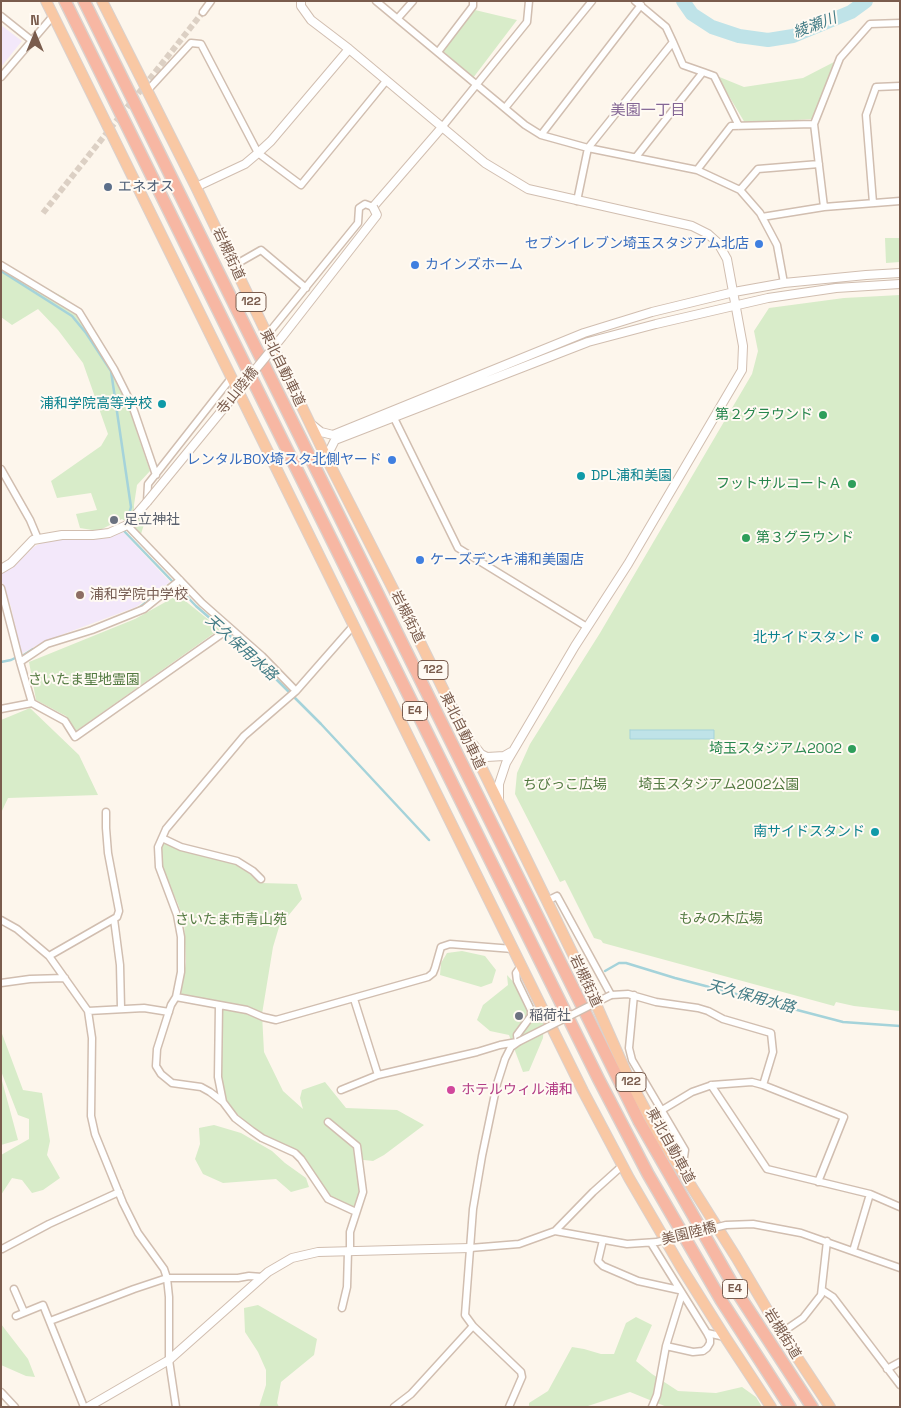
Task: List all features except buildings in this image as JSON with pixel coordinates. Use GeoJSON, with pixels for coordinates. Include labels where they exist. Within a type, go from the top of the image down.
{"type":"FeatureCollection","features":[{"type":"Feature","properties":{"kind":"highway"},"geometry":{"type":"LineString","coordinates":[[46,1],[584,1091],[623,1165],[681,1267],[771,1407]]}},
{"type":"Feature","properties":{"kind":"highway","name":"E4"},"geometry":{"type":"LineString","coordinates":[[65,1],[595,1072],[648,1174],[721,1300],[790,1407]]}},
{"type":"Feature","properties":{"kind":"highway","name":"東北自動車道"},"geometry":{"type":"LineString","coordinates":[[84,1],[631,1105],[664,1167],[737,1292],[812,1407]]}},
{"type":"Feature","properties":{"kind":"highway","name":"岩槻街道"},"geometry":{"type":"LineString","coordinates":[[102,1],[196,187],[329,464],[499,803],[622,1063],[658,1134],[781,1333],[830,1407]]}},
{"type":"Feature","properties":{"kind":"street"},"geometry":{"type":"LineString","coordinates":[[203,12],[211,1]]}},
{"type":"Feature","properties":{"kind":"street"},"geometry":{"type":"LineString","coordinates":[[302,1],[301,6],[312,20],[386,82],[443,126],[485,163],[528,188],[692,226],[708,234],[718,243],[727,259],[743,346],[742,370],[628,564],[587,627],[506,763],[501,775],[499,803]]}},
{"type":"Feature","properties":{"kind":"street"},"geometry":{"type":"LineString","coordinates":[[376,1],[476,85],[540,135],[588,148],[697,170],[740,190],[762,217],[777,245],[784,283]]}},
{"type":"Feature","properties":{"kind":"street"},"geometry":{"type":"LineString","coordinates":[[398,18],[413,1]]}},
{"type":"Feature","properties":{"kind":"street"},"geometry":{"type":"LineString","coordinates":[[438,52],[473,6],[473,1]]}},
{"type":"Feature","properties":{"kind":"street"},"geometry":{"type":"LineString","coordinates":[[267,335],[358,223],[359,208],[365,204],[373,207],[443,126],[527,22],[529,1]]}},
{"type":"Feature","properties":{"kind":"street"},"geometry":{"type":"LineString","coordinates":[[505,108],[592,1]]}},
{"type":"Feature","properties":{"kind":"street"},"geometry":{"type":"LineString","coordinates":[[540,135],[638,3],[666,27],[683,65],[714,76],[739,126]]}},
{"type":"Feature","properties":{"kind":"street"},"geometry":{"type":"LineString","coordinates":[[1,16],[31,40]]}},
{"type":"Feature","properties":{"kind":"street"},"geometry":{"type":"LineString","coordinates":[[1,77],[53,16]]}},
{"type":"Feature","properties":{"kind":"street"},"geometry":{"type":"LineString","coordinates":[[824,206],[814,124],[840,58],[870,24],[900,23]]}},
{"type":"Feature","properties":{"kind":"street"},"geometry":{"type":"LineString","coordinates":[[577,200],[588,148],[672,42]]}},
{"type":"Feature","properties":{"kind":"street"},"geometry":{"type":"LineString","coordinates":[[147,91],[191,43],[201,44],[258,153],[301,185],[386,82]]}},
{"type":"Feature","properties":{"kind":"street"},"geometry":{"type":"LineString","coordinates":[[196,187],[245,164],[258,153],[271,141],[349,50]]}},
{"type":"Feature","properties":{"kind":"street"},"geometry":{"type":"LineString","coordinates":[[636,157],[703,72]]}},
{"type":"Feature","properties":{"kind":"street"},"geometry":{"type":"LineString","coordinates":[[873,203],[866,115],[876,87],[900,86]]}},
{"type":"Feature","properties":{"kind":"street"},"geometry":{"type":"LineString","coordinates":[[697,170],[731,126],[814,124]]}},
{"type":"Feature","properties":{"kind":"street"},"geometry":{"type":"LineString","coordinates":[[740,190],[758,168],[819,164]]}},
{"type":"Feature","properties":{"kind":"street"},"geometry":{"type":"LineString","coordinates":[[762,217],[824,206],[900,201]]}},
{"type":"Feature","properties":{"kind":"street","name":"寺山陸橋"},"geometry":{"type":"LineString","coordinates":[[147,502],[282,337],[377,214],[373,207]]}},
{"type":"Feature","properties":{"kind":"street"},"geometry":{"type":"LineString","coordinates":[[233,266],[261,250],[306,288]]}},
{"type":"Feature","properties":{"kind":"street"},"geometry":{"type":"LineString","coordinates":[[1,265],[80,312],[114,368],[132,405],[156,475]]}},
{"type":"Feature","properties":{"kind":"street"},"geometry":{"type":"LineString","coordinates":[[309,423],[321,432],[333,435],[584,333],[652,312],[734,292],[784,283],[857,275],[900,273]]}},
{"type":"Feature","properties":{"kind":"street"},"geometry":{"type":"LineString","coordinates":[[329,464],[330,450],[335,440],[588,342],[736,304],[836,288],[900,284]]}},
{"type":"Feature","properties":{"kind":"street"},"geometry":{"type":"LineString","coordinates":[[1,569],[11,563],[33,540],[62,535],[109,533],[127,525],[147,502],[148,484],[232,377]]}},
{"type":"Feature","properties":{"kind":"street"},"geometry":{"type":"LineString","coordinates":[[394,418],[458,548],[587,627]]}},
{"type":"Feature","properties":{"kind":"street"},"geometry":{"type":"LineString","coordinates":[[1,469],[30,520],[38,539]]}},
{"type":"Feature","properties":{"kind":"street"},"geometry":{"type":"LineString","coordinates":[[127,525],[202,603],[262,656],[296,691]]}},
{"type":"Feature","properties":{"kind":"street"},"geometry":{"type":"LineString","coordinates":[[20,662],[47,644],[92,630],[144,609],[180,580]]}},
{"type":"Feature","properties":{"kind":"street"},"geometry":{"type":"LineString","coordinates":[[1,588],[32,703]]}},
{"type":"Feature","properties":{"kind":"street"},"geometry":{"type":"LineString","coordinates":[[354,625],[296,691],[238,742],[166,828],[158,847],[159,867],[177,915],[181,937],[181,972],[176,997],[157,1049],[156,1066],[161,1074],[172,1083],[201,1087],[223,1102],[235,1118],[252,1131],[262,1138],[295,1153],[328,1199],[356,1212]]}},
{"type":"Feature","properties":{"kind":"street"},"geometry":{"type":"LineString","coordinates":[[1,709],[32,703],[65,721],[74,737],[230,628]]}},
{"type":"Feature","properties":{"kind":"street"},"geometry":{"type":"LineString","coordinates":[[466,737],[481,754],[487,757],[504,756],[513,751]]}},
{"type":"Feature","properties":{"kind":"street"},"geometry":{"type":"LineString","coordinates":[[49,956],[118,917],[119,911],[108,853],[106,812]]}},
{"type":"Feature","properties":{"kind":"street"},"geometry":{"type":"LineString","coordinates":[[162,838],[181,847],[237,861],[261,879]]}},
{"type":"Feature","properties":{"kind":"street"},"geometry":{"type":"LineString","coordinates":[[546,901],[556,896],[611,995]]}},
{"type":"Feature","properties":{"kind":"street"},"geometry":{"type":"LineString","coordinates":[[114,919],[120,965],[121,1008]]}},
{"type":"Feature","properties":{"kind":"street"},"geometry":{"type":"LineString","coordinates":[[1,920],[17,929],[49,956],[88,1011],[92,1038],[91,1116],[95,1134],[138,1233],[164,1269],[167,1278],[169,1297],[169,1360],[176,1407]]}},
{"type":"Feature","properties":{"kind":"street"},"geometry":{"type":"LineString","coordinates":[[176,997],[247,1010],[262,1017],[276,1020],[428,977],[433,973],[441,947],[450,944],[513,949]]}},
{"type":"Feature","properties":{"kind":"street"},"geometry":{"type":"LineString","coordinates":[[518,1042],[517,1035],[531,1016],[531,1010],[517,981],[516,973],[522,966]]}},
{"type":"Feature","properties":{"kind":"street"},"geometry":{"type":"LineString","coordinates":[[1,983],[30,979],[65,978]]}},
{"type":"Feature","properties":{"kind":"street"},"geometry":{"type":"LineString","coordinates":[[509,1407],[522,1377],[520,1372],[473,1326],[465,1314],[473,1209],[480,1165],[497,1084],[511,1047],[611,995],[634,995],[656,1002],[708,1011],[723,1018],[770,1033],[772,1052],[763,1085]]}},
{"type":"Feature","properties":{"kind":"street"},"geometry":{"type":"LineString","coordinates":[[634,995],[629,1048],[631,1056],[685,1150],[679,1167]]}},
{"type":"Feature","properties":{"kind":"street"},"geometry":{"type":"LineString","coordinates":[[354,999],[378,1075]]}},
{"type":"Feature","properties":{"kind":"street"},"geometry":{"type":"LineString","coordinates":[[220,1005],[218,1077],[223,1102]]}},
{"type":"Feature","properties":{"kind":"street"},"geometry":{"type":"LineString","coordinates":[[88,1011],[144,1008],[169,1012]]}},
{"type":"Feature","properties":{"kind":"street"},"geometry":{"type":"LineString","coordinates":[[341,1090],[378,1075],[518,1042]]}},
{"type":"Feature","properties":{"kind":"street"},"geometry":{"type":"LineString","coordinates":[[622,1063],[631,1056]]}},
{"type":"Feature","properties":{"kind":"street"},"geometry":{"type":"LineString","coordinates":[[662,1110],[692,1092],[710,1086],[736,1082],[752,1082],[844,1117],[818,1182]]}},
{"type":"Feature","properties":{"kind":"street"},"geometry":{"type":"LineString","coordinates":[[710,1086],[767,1169],[870,1194],[900,1207]]}},
{"type":"Feature","properties":{"kind":"street"},"geometry":{"type":"LineString","coordinates":[[328,1122],[357,1146],[363,1192],[350,1232],[348,1287],[342,1308]]}},
{"type":"Feature","properties":{"kind":"street"},"geometry":{"type":"LineString","coordinates":[[16,1316],[43,1305],[86,1407],[169,1360],[268,1272],[292,1258],[318,1252],[470,1248],[519,1244],[555,1231],[592,1192],[623,1165]]}},
{"type":"Feature","properties":{"kind":"street"},"geometry":{"type":"LineString","coordinates":[[2,1249],[49,1224],[119,1192]]}},
{"type":"Feature","properties":{"kind":"street"},"geometry":{"type":"LineString","coordinates":[[853,1250],[870,1194]]}},
{"type":"Feature","properties":{"kind":"street","name":"美園陸橋"},"geometry":{"type":"LineString","coordinates":[[555,1231],[627,1244],[654,1242],[726,1225],[754,1224],[801,1233],[900,1268]]}},
{"type":"Feature","properties":{"kind":"street"},"geometry":{"type":"LineString","coordinates":[[603,1240],[598,1261],[603,1266],[638,1281],[680,1292]]}},
{"type":"Feature","properties":{"kind":"street"},"geometry":{"type":"LineString","coordinates":[[781,1333],[803,1318],[821,1294],[827,1241]]}},
{"type":"Feature","properties":{"kind":"street"},"geometry":{"type":"LineString","coordinates":[[654,1242],[680,1292],[710,1339],[710,1343],[703,1351],[693,1352],[666,1346]]}},
{"type":"Feature","properties":{"kind":"street"},"geometry":{"type":"LineString","coordinates":[[50,1321],[167,1278],[262,1277]]}},
{"type":"Feature","properties":{"kind":"street"},"geometry":{"type":"LineString","coordinates":[[14,1289],[24,1312]]}},
{"type":"Feature","properties":{"kind":"street"},"geometry":{"type":"LineString","coordinates":[[822,1290],[833,1297],[900,1385]]}},
{"type":"Feature","properties":{"kind":"street"},"geometry":{"type":"LineString","coordinates":[[652,1407],[657,1395],[666,1346],[680,1292]]}},
{"type":"Feature","properties":{"kind":"street"},"geometry":{"type":"LineString","coordinates":[[394,1407],[417,1388],[473,1326]]}},
{"type":"Feature","properties":{"kind":"street"},"geometry":{"type":"LineString","coordinates":[[707,1333],[725,1338]]}},
{"type":"Feature","properties":{"kind":"street"},"geometry":{"type":"LineString","coordinates":[[887,1369],[900,1362]]}},
{"type":"Feature","properties":{"kind":"street"},"geometry":{"type":"LineString","coordinates":[[1,1392],[15,1407]]}},
{"type":"Feature","properties":{"kind":"shaded area"},"geometry":{"type":"Polygon","coordinates":[[[1,25],[22,41],[1,67],[1,25]]]}},
{"type":"Feature","properties":{"kind":"shaded area","name":"浦和学院中学校"},"geometry":{"type":"Polygon","coordinates":[[[123,532],[170,582],[136,607],[45,641],[21,654],[11,607],[1,579],[2,571],[11,568],[35,546],[46,541],[67,538],[91,540],[123,532]]]}},
{"type":"Feature","properties":{"kind":"green space"},"geometry":{"type":"Polygon","coordinates":[[[475,10],[517,20],[473,78],[443,51],[475,10]]]}},
{"type":"Feature","properties":{"kind":"green space"},"geometry":{"type":"Polygon","coordinates":[[[834,62],[813,119],[745,123],[717,76],[744,87],[803,78],[834,62]]]}},
{"type":"Feature","properties":{"kind":"green space"},"geometry":{"type":"Polygon","coordinates":[[[885,238],[900,238],[900,262],[886,263],[885,238]]]}},
{"type":"Feature","properties":{"kind":"green space"},"geometry":{"type":"Polygon","coordinates":[[[1,263],[65,298],[119,372],[128,388],[137,433],[150,471],[137,485],[134,505],[134,510],[147,515],[141,534],[122,519],[98,531],[80,528],[76,514],[97,510],[91,493],[57,498],[51,481],[101,446],[108,434],[83,363],[58,330],[38,309],[12,325],[1,317],[1,263]]]}},
{"type":"Feature","properties":{"kind":"green space","name":"埼玉スタジアム2002公園"},"geometry":{"type":"Polygon","coordinates":[[[900,295],[900,1011],[836,1002],[834,1006],[603,943],[601,940],[594,938],[565,880],[560,882],[515,794],[517,773],[530,744],[600,633],[752,374],[758,351],[754,331],[769,308],[844,298],[900,295]]]}},
{"type":"Feature","properties":{"kind":"green space","name":"さいたま聖地霊園"},"geometry":{"type":"Polygon","coordinates":[[[178,595],[220,629],[76,731],[66,716],[36,700],[29,662],[135,619],[178,595]]]}},
{"type":"Feature","properties":{"kind":"green space"},"geometry":{"type":"Polygon","coordinates":[[[30,708],[79,755],[98,795],[8,798],[1,813],[1,720],[30,708]]]}},
{"type":"Feature","properties":{"kind":"green space","name":"さいたま市青山苑"},"geometry":{"type":"Polygon","coordinates":[[[166,842],[236,863],[261,883],[297,884],[302,899],[279,927],[273,947],[262,1014],[264,1052],[283,1091],[303,1109],[300,1098],[302,1090],[325,1082],[346,1108],[397,1110],[424,1125],[373,1161],[355,1159],[360,1188],[354,1208],[329,1198],[299,1152],[264,1136],[241,1118],[224,1099],[220,1078],[223,1002],[181,994],[186,962],[184,922],[161,866],[160,855],[163,843],[166,842]]]}},
{"type":"Feature","properties":{"kind":"green space"},"geometry":{"type":"Polygon","coordinates":[[[462,951],[485,956],[496,970],[492,983],[481,987],[440,975],[441,963],[447,953],[462,951]]]}},
{"type":"Feature","properties":{"kind":"green space"},"geometry":{"type":"Polygon","coordinates":[[[507,975],[531,1001],[544,1022],[543,1038],[529,1071],[523,1072],[509,1035],[490,1031],[477,1020],[483,1005],[508,985],[507,975]]]}},
{"type":"Feature","properties":{"kind":"green space"},"geometry":{"type":"Polygon","coordinates":[[[1,1031],[23,1090],[42,1093],[50,1141],[47,1155],[60,1178],[43,1190],[32,1193],[22,1180],[12,1178],[1,1195],[1,1155],[29,1139],[29,1119],[18,1115],[1,1071],[1,1031]]]}},
{"type":"Feature","properties":{"kind":"green space"},"geometry":{"type":"Polygon","coordinates":[[[1,1077],[18,1140],[1,1145],[1,1077]]]}},
{"type":"Feature","properties":{"kind":"green space"},"geometry":{"type":"Polygon","coordinates":[[[214,1125],[241,1133],[272,1151],[306,1178],[309,1187],[291,1192],[276,1179],[223,1183],[203,1174],[195,1159],[200,1144],[199,1128],[214,1125]]]}},
{"type":"Feature","properties":{"kind":"green space"},"geometry":{"type":"Polygon","coordinates":[[[258,1305],[317,1339],[314,1355],[281,1382],[277,1403],[279,1407],[259,1407],[266,1385],[266,1370],[258,1352],[245,1332],[244,1308],[258,1305]]]}},
{"type":"Feature","properties":{"kind":"green space"},"geometry":{"type":"Polygon","coordinates":[[[636,1317],[652,1325],[636,1361],[652,1374],[678,1391],[716,1393],[742,1387],[756,1397],[762,1407],[667,1407],[630,1392],[585,1407],[529,1407],[529,1403],[548,1391],[572,1347],[601,1354],[614,1354],[626,1323],[636,1317]]]}},
{"type":"Feature","properties":{"kind":"green space"},"geometry":{"type":"Polygon","coordinates":[[[1,1324],[28,1359],[35,1377],[26,1376],[1,1365],[1,1324]]]}},
{"type":"Feature","properties":{"kind":"water"},"geometry":{"type":"Polygon","coordinates":[[[630,730],[714,730],[714,739],[630,739],[630,730]]]}},
{"type":"Feature","properties":{"kind":"waterway","name":"綾瀬川"},"geometry":{"type":"LineString","coordinates":[[683,1],[692,14],[712,27],[739,36],[768,40],[793,36],[851,12],[866,1]]}},
{"type":"Feature","properties":{"kind":"waterway","name":"天久保用水路"},"geometry":{"type":"LineString","coordinates":[[1,271],[72,316],[86,333],[111,371],[131,507],[127,521]]}},
{"type":"Feature","properties":{"kind":"waterway","name":"天久保用水路"},"geometry":{"type":"LineString","coordinates":[[125,529],[124,531],[196,606],[252,655],[321,724],[429,840]]}},
{"type":"Feature","properties":{"kind":"waterway"},"geometry":{"type":"LineString","coordinates":[[136,610],[173,582]]}},
{"type":"Feature","properties":{"kind":"waterway"},"geometry":{"type":"LineString","coordinates":[[22,656],[33,649]]}},
{"type":"Feature","properties":{"kind":"waterway"},"geometry":{"type":"LineString","coordinates":[[1,662],[17,657]]}},
{"type":"Feature","properties":{"kind":"waterway","name":"天久保用水路"},"geometry":{"type":"LineString","coordinates":[[605,971],[619,963],[626,963],[675,978],[843,1022],[900,1026]]}},
{"type":"Feature","properties":{"kind":"tunnel"},"geometry":{"type":"LineString","coordinates":[[43,213],[203,12]]}},
{"type":"Feature","properties":{"kind":"place","name":"エネオス"},"geometry":{"type":"Point","coordinates":[108,187]}},
{"type":"Feature","properties":{"kind":"place","name":"セブンイレブン埼玉スタジアム北店"},"geometry":{"type":"Point","coordinates":[759,244]}},
{"type":"Feature","properties":{"kind":"place","name":"カインズホーム"},"geometry":{"type":"Point","coordinates":[415,265]}},
{"type":"Feature","properties":{"kind":"place","name":"浦和学院高等学校"},"geometry":{"type":"Point","coordinates":[162,404]}},
{"type":"Feature","properties":{"kind":"place","name":"第２グラウンド"},"geometry":{"type":"Point","coordinates":[823,415]}},
{"type":"Feature","properties":{"kind":"place","name":"レンタルBOX埼スタ北側ヤード"},"geometry":{"type":"Point","coordinates":[392,460]}},
{"type":"Feature","properties":{"kind":"place","name":"DPL浦和美園"},"geometry":{"type":"Point","coordinates":[581,476]}},
{"type":"Feature","properties":{"kind":"place","name":"フットサルコートＡ"},"geometry":{"type":"Point","coordinates":[852,484]}},
{"type":"Feature","properties":{"kind":"place","name":"足立神社"},"geometry":{"type":"Point","coordinates":[114,520]}},
{"type":"Feature","properties":{"kind":"place","name":"第３グラウンド"},"geometry":{"type":"Point","coordinates":[746,538]}},
{"type":"Feature","properties":{"kind":"place","name":"ケーズデンキ浦和美園店"},"geometry":{"type":"Point","coordinates":[420,560]}},
{"type":"Feature","properties":{"kind":"place","name":"浦和学院中学校"},"geometry":{"type":"Point","coordinates":[80,595]}},
{"type":"Feature","properties":{"kind":"place","name":"北サイドスタンド"},"geometry":{"type":"Point","coordinates":[875,638]}},
{"type":"Feature","properties":{"kind":"place","name":"埼玉スタジアム2002"},"geometry":{"type":"Point","coordinates":[852,749]}},
{"type":"Feature","properties":{"kind":"place","name":"南サイドスタンド"},"geometry":{"type":"Point","coordinates":[875,832]}},
{"type":"Feature","properties":{"kind":"place","name":"稲荷社"},"geometry":{"type":"Point","coordinates":[519,1016]}},
{"type":"Feature","properties":{"kind":"place","name":"ホテルウィル浦和"},"geometry":{"type":"Point","coordinates":[451,1090]}},
{"type":"Feature","properties":{"kind":"district","name":"美園一丁目"},"geometry":{"type":"Point","coordinates":[648,111]}},
{"type":"Feature","properties":{"kind":"park label","name":"ちびっこ広場"},"geometry":{"type":"Point","coordinates":[565,785]}},
{"type":"Feature","properties":{"kind":"park label","name":"もみの木広場"},"geometry":{"type":"Point","coordinates":[721,919]}}]}
